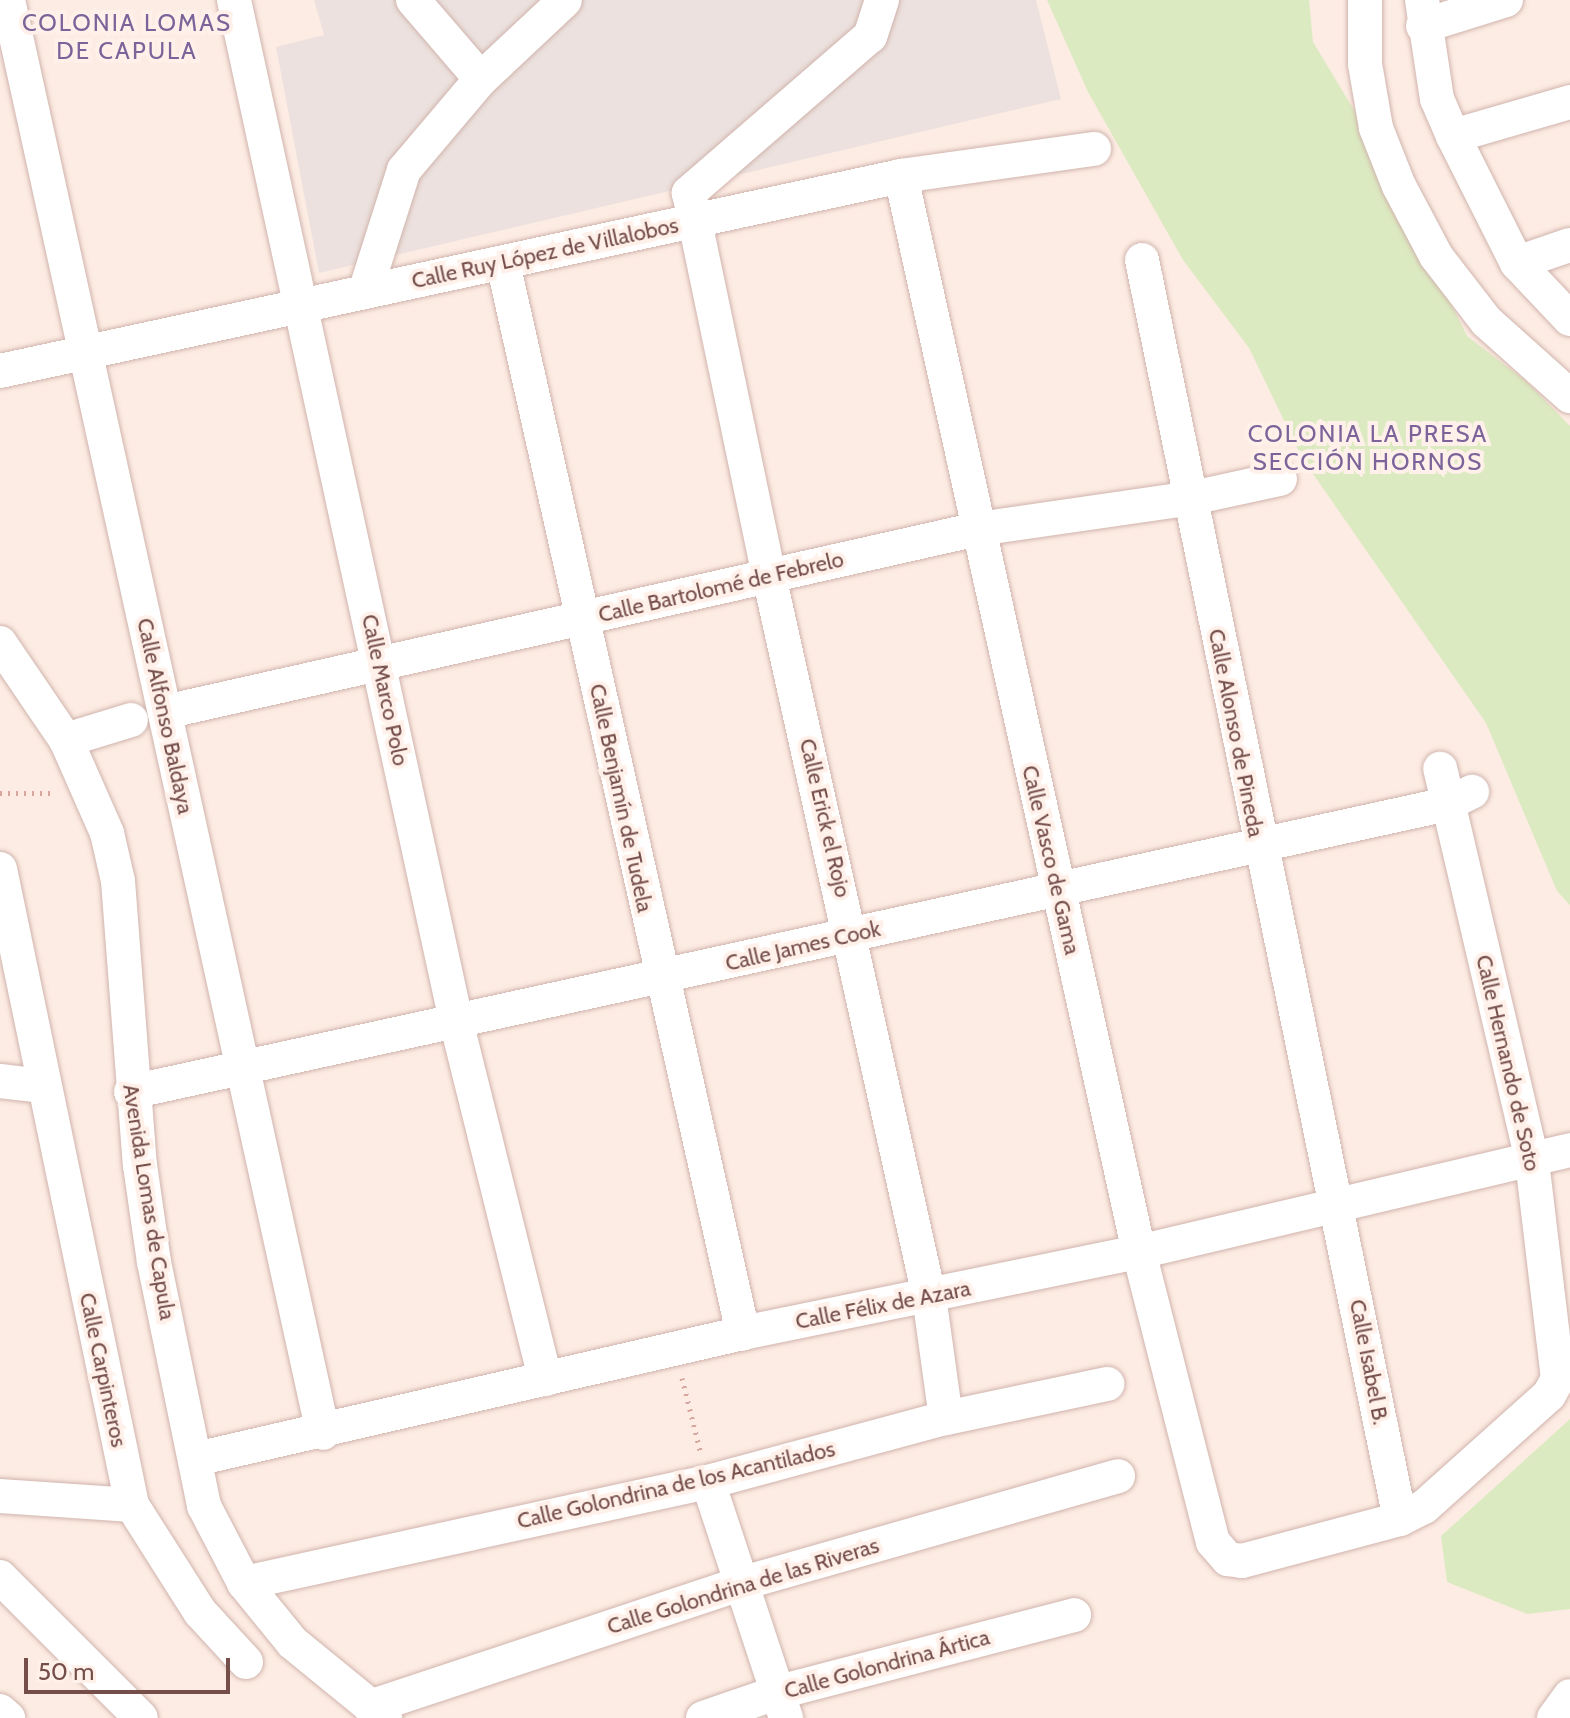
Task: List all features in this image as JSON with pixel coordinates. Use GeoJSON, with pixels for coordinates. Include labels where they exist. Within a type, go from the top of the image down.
{"type":"FeatureCollection","features":[{"type":"Feature","properties":{"kind":"street","name":"Calle Alfonso Baldaya"},"geometry":{"type":"LineString","coordinates":[[8,0],[323,1433]]}},
{"type":"Feature","properties":{"kind":"street","name":"Calle Marco Polo"},"geometry":{"type":"LineString","coordinates":[[234,0],[456,1021],[545,1379]]}},
{"type":"Feature","properties":{"kind":"street"},"geometry":{"type":"LineString","coordinates":[[413,0],[481,79]]}},
{"type":"Feature","properties":{"kind":"street"},"geometry":{"type":"LineString","coordinates":[[365,292],[404,170],[481,79],[565,0]]}},
{"type":"Feature","properties":{"kind":"street","name":"Calle Erick el Rojo"},"geometry":{"type":"LineString","coordinates":[[882,0],[870,36],[689,193],[769,576],[929,1296],[946,1418]]}},
{"type":"Feature","properties":{"kind":"street"},"geometry":{"type":"LineString","coordinates":[[1365,0],[1365,64],[1376,128],[1406,200],[1436,256],[1486,321],[1570,396]]}},
{"type":"Feature","properties":{"kind":"street"},"geometry":{"type":"LineString","coordinates":[[1506,0],[1423,13],[1437,99],[1517,263],[1570,319]]}},
{"type":"Feature","properties":{"kind":"street"},"geometry":{"type":"LineString","coordinates":[[1453,136],[1570,102]]}},
{"type":"Feature","properties":{"kind":"street","name":"Calle Ruy López de Villalobos"},"geometry":{"type":"LineString","coordinates":[[0,371],[901,176],[1094,149]]}},
{"type":"Feature","properties":{"kind":"street","name":"Calle Vasco de Gama"},"geometry":{"type":"LineString","coordinates":[[901,176],[1139,1252],[1213,1542],[1228,1559],[1242,1561],[1400,1519]]}},
{"type":"Feature","properties":{"kind":"street"},"geometry":{"type":"LineString","coordinates":[[1517,263],[1570,245]]}},
{"type":"Feature","properties":{"kind":"street","name":"Calle Alonso de Pineda"},"geometry":{"type":"LineString","coordinates":[[1142,260],[1192,498],[1258,845],[1338,1205]]}},
{"type":"Feature","properties":{"kind":"street","name":"Calle Benjamín de Tudela"},"geometry":{"type":"LineString","coordinates":[[503,263],[660,978],[743,1333]]}},
{"type":"Feature","properties":{"kind":"street","name":"Calle Bartolomé de Febrelo"},"geometry":{"type":"LineString","coordinates":[[165,712],[978,529],[1192,498],[1280,479]]}},
{"type":"Feature","properties":{"kind":"street","name":"Avenida Lomas de Capula"},"geometry":{"type":"LineString","coordinates":[[0,643],[14,678],[66,740],[97,801],[118,881],[131,1092],[154,1262],[204,1506],[244,1583],[293,1643],[378,1713]]}},
{"type":"Feature","properties":{"kind":"street"},"geometry":{"type":"LineString","coordinates":[[66,740],[131,720]]}},
{"type":"Feature","properties":{"kind":"street","name":"Calle Hernando de Soto"},"geometry":{"type":"LineString","coordinates":[[1400,1519],[1444,1494],[1549,1395],[1560,1361],[1532,1160],[1460,798],[1440,769]]}},
{"type":"Feature","properties":{"kind":"street","name":"Calle James Cook"},"geometry":{"type":"LineString","coordinates":[[131,1092],[240,1066],[660,978],[1460,798]]}},
{"type":"Feature","properties":{"kind":"street","name":"Calle Carpinteros"},"geometry":{"type":"LineString","coordinates":[[0,869],[42,1086],[132,1505],[200,1612],[246,1662]]}},
{"type":"Feature","properties":{"kind":"street"},"geometry":{"type":"LineString","coordinates":[[0,1081],[42,1086]]}},
{"type":"Feature","properties":{"kind":"street","name":"Calle Félix de Azara"},"geometry":{"type":"LineString","coordinates":[[196,1459],[323,1433],[743,1333],[1139,1252],[1570,1150]]}},
{"type":"Feature","properties":{"kind":"street","name":"Calle Isabel B."},"geometry":{"type":"LineString","coordinates":[[1338,1205],[1400,1519]]}},
{"type":"Feature","properties":{"kind":"street","name":"Calle Golondrina de los Acantilados"},"geometry":{"type":"LineString","coordinates":[[244,1583],[708,1482],[946,1418],[1107,1384]]}},
{"type":"Feature","properties":{"kind":"street","name":"Calle Golondrina de las Riveras"},"geometry":{"type":"LineString","coordinates":[[378,1713],[743,1583],[1118,1476]]}},
{"type":"Feature","properties":{"kind":"street"},"geometry":{"type":"LineString","coordinates":[[708,1482],[782,1705]]}},
{"type":"Feature","properties":{"kind":"street"},"geometry":{"type":"LineString","coordinates":[[0,1496],[132,1505]]}},
{"type":"Feature","properties":{"kind":"street"},"geometry":{"type":"LineString","coordinates":[[0,1577],[141,1718]]}},
{"type":"Feature","properties":{"kind":"street","name":"Calle Golondrina Ártica"},"geometry":{"type":"LineString","coordinates":[[703,1718],[782,1705],[1074,1615]]}},
{"type":"Feature","properties":{"kind":"street"},"geometry":{"type":"LineString","coordinates":[[1554,1718],[1570,1696]]}},
{"type":"Feature","properties":{"kind":"street"},"geometry":{"type":"LineString","coordinates":[[0,1711],[8,1718]]}},
{"type":"Feature","properties":{"kind":"path"},"geometry":{"type":"LineString","coordinates":[[0,793],[38,790],[97,801]]}},
{"type":"Feature","properties":{"kind":"path"},"geometry":{"type":"LineString","coordinates":[[674,1349],[708,1482]]}},
{"type":"Feature","properties":{"kind":"shaded area"},"geometry":{"type":"Polygon","coordinates":[[[314,0],[1036,0],[1061,99],[319,273],[276,47],[324,35],[314,0]]]}},
{"type":"Feature","properties":{"kind":"green space"},"geometry":{"type":"Polygon","coordinates":[[[1047,0],[1309,0],[1313,42],[1360,120],[1467,336],[1527,382],[1570,426],[1570,905],[1557,891],[1486,723],[1302,458],[1249,348],[1183,260],[1088,92],[1047,0]]]}},
{"type":"Feature","properties":{"kind":"green space"},"geometry":{"type":"Polygon","coordinates":[[[1570,1419],[1570,1609],[1527,1614],[1447,1582],[1441,1536],[1570,1419]]]}},
{"type":"Feature","properties":{"kind":"district","name":"COLONIA LOMAS DE CAPULA"},"geometry":{"type":"Point","coordinates":[127,37]}},
{"type":"Feature","properties":{"kind":"district","name":"COLONIA LA PRESA SECCIÓN HORNOS"},"geometry":{"type":"Point","coordinates":[1368,448]}}]}
